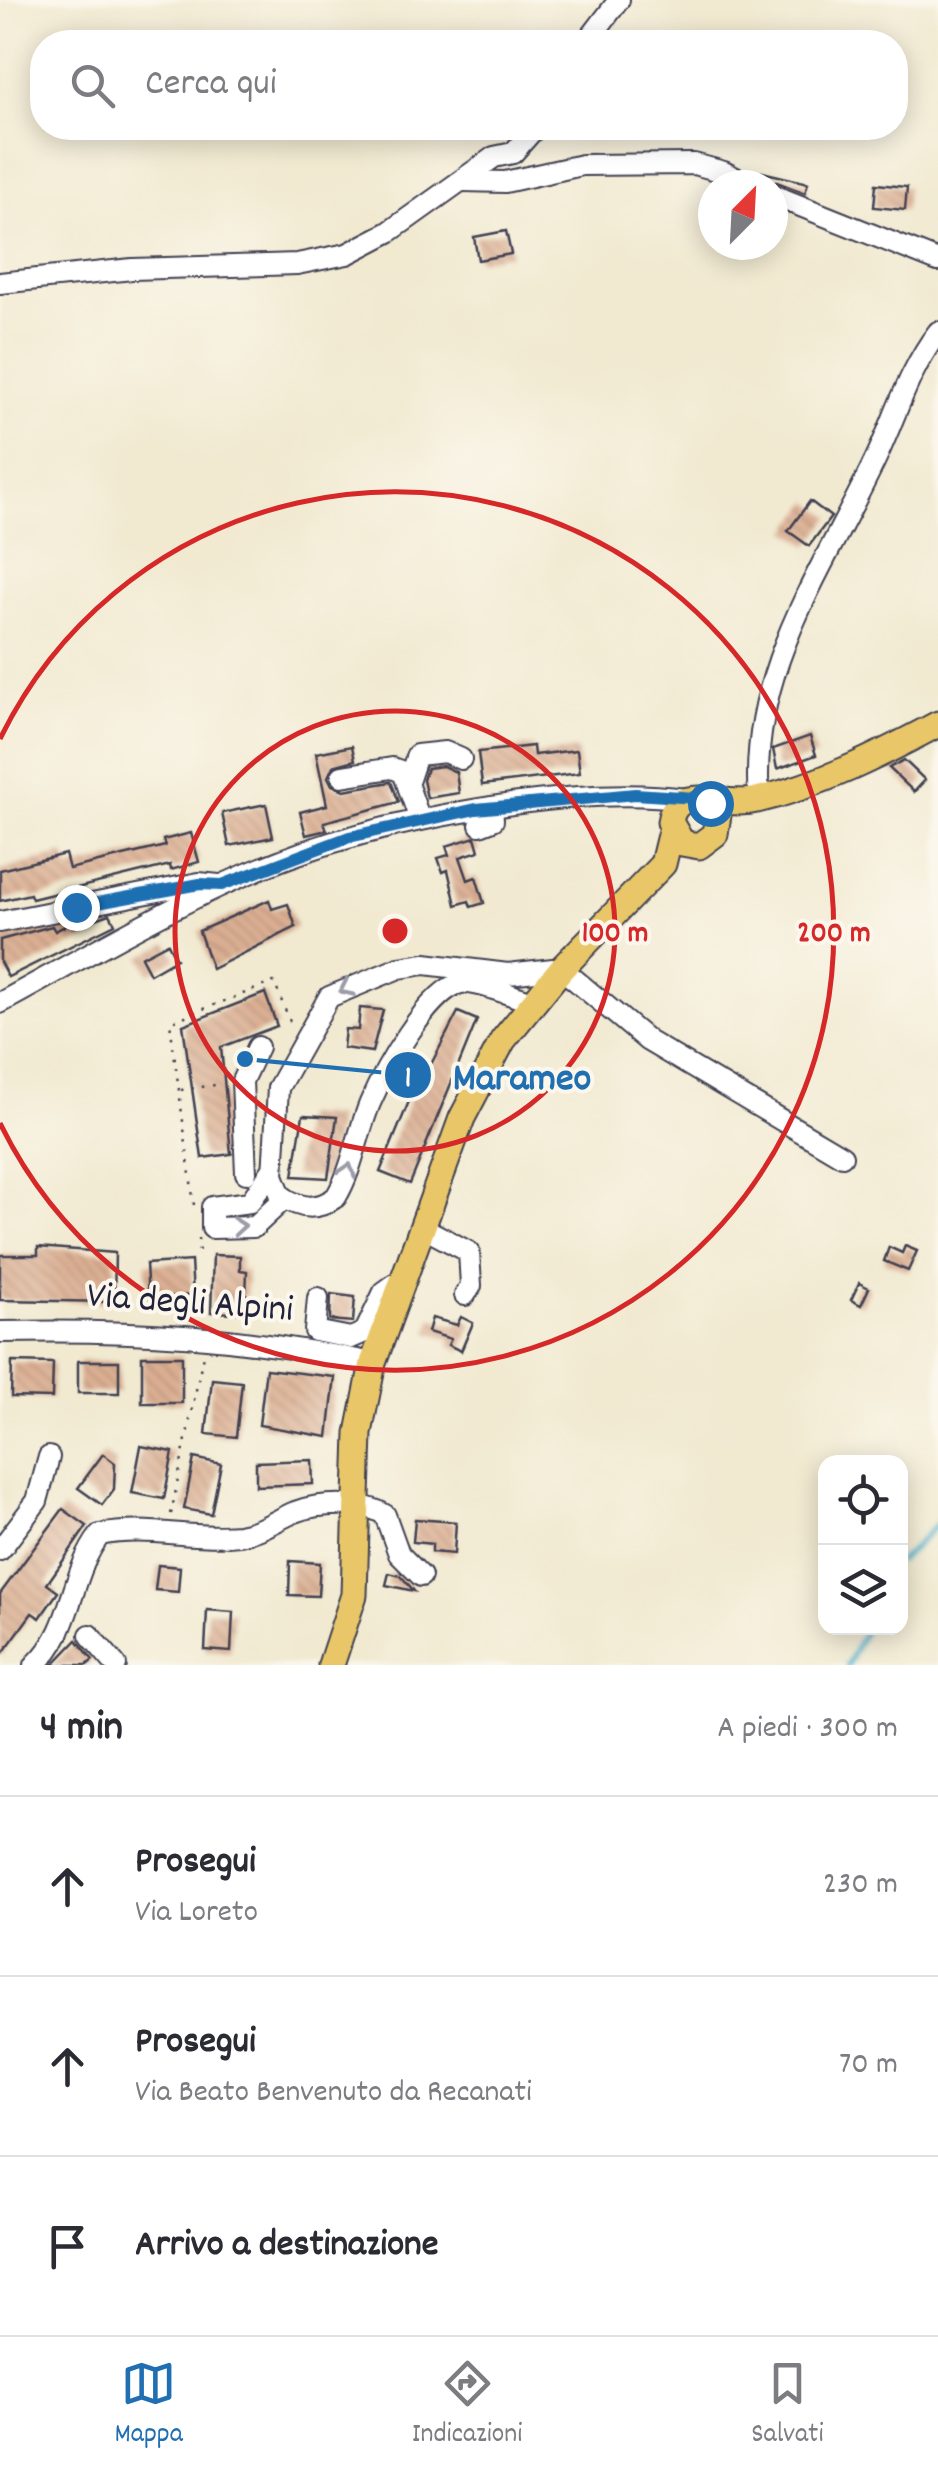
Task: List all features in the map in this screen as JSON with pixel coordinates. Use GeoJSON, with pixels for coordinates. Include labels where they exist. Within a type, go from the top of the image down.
{"type":"FeatureCollection","features":[{"type":"Feature","properties":{"kind":"main road"},"geometry":{"type":"LineString","coordinates":[[332,1665],[354,1595],[360,1433],[373,1363],[468,1105],[503,1040],[663,864],[674,808],[698,799],[722,804],[759,800],[821,780],[938,724]]}},
{"type":"Feature","properties":{"kind":"main road"},"geometry":{"type":"LineString","coordinates":[[698,799],[718,815],[712,838]]}},
{"type":"Feature","properties":{"kind":"main road"},"geometry":{"type":"LineString","coordinates":[[565,971],[759,800]]}},
{"type":"Feature","properties":{"kind":"main road"},"geometry":{"type":"LineString","coordinates":[[670,826],[688,845],[712,838]]}},
{"type":"Feature","properties":{"kind":"street"},"geometry":{"type":"LineString","coordinates":[[596,30],[619,0]]}},
{"type":"Feature","properties":{"kind":"street"},"geometry":{"type":"LineString","coordinates":[[0,283],[132,269],[297,264],[331,257],[389,232],[494,158],[513,153],[524,140]]}},
{"type":"Feature","properties":{"kind":"street"},"geometry":{"type":"LineString","coordinates":[[462,181],[505,182],[582,165],[694,164],[716,170]]}},
{"type":"Feature","properties":{"kind":"street"},"geometry":{"type":"LineString","coordinates":[[788,201],[938,261]]}},
{"type":"Feature","properties":{"kind":"street"},"geometry":{"type":"LineString","coordinates":[[759,800],[756,771],[775,666],[786,635],[877,457],[912,372],[938,332]]}},
{"type":"Feature","properties":{"kind":"street"},"geometry":{"type":"LineString","coordinates":[[420,820],[409,779],[417,755],[445,752],[462,759]]}},
{"type":"Feature","properties":{"kind":"street"},"geometry":{"type":"LineString","coordinates":[[342,776],[392,768],[409,779]]}},
{"type":"Feature","properties":{"kind":"street"},"geometry":{"type":"LineString","coordinates":[[0,1003],[222,885],[317,848],[420,820],[492,807],[635,794],[698,799],[731,793],[746,785],[756,771]]}},
{"type":"Feature","properties":{"kind":"street"},"geometry":{"type":"LineString","coordinates":[[612,797],[644,806],[670,826]]}},
{"type":"Feature","properties":{"kind":"street"},"geometry":{"type":"LineString","coordinates":[[480,825],[493,820],[492,807]]}},
{"type":"Feature","properties":{"kind":"street"},"geometry":{"type":"LineString","coordinates":[[0,922],[200,884],[222,885]]}},
{"type":"Feature","properties":{"kind":"street"},"geometry":{"type":"LineString","coordinates":[[136,896],[161,919]]}},
{"type":"Feature","properties":{"kind":"street"},"geometry":{"type":"LineString","coordinates":[[535,1002],[478,984],[460,984],[428,1006],[371,1101],[336,1197],[324,1206],[308,1208],[277,1190],[273,1170],[274,1112],[282,1075],[320,1009],[345,987],[399,968],[459,965],[508,974],[565,971],[648,1041],[842,1156]]}},
{"type":"Feature","properties":{"kind":"street"},"geometry":{"type":"LineString","coordinates":[[399,968],[426,990],[428,1006]]}},
{"type":"Feature","properties":{"kind":"street"},"geometry":{"type":"LineString","coordinates":[[508,974],[520,980],[535,1002]]}},
{"type":"Feature","properties":{"kind":"street"},"geometry":{"type":"LineString","coordinates":[[497,993],[505,1015],[503,1040]]}},
{"type":"Feature","properties":{"kind":"street"},"geometry":{"type":"LineString","coordinates":[[246,1173],[242,1081],[258,1047]]}},
{"type":"Feature","properties":{"kind":"street"},"geometry":{"type":"LineString","coordinates":[[273,1170],[250,1202],[212,1207],[212,1228],[254,1226],[285,1198]]}},
{"type":"Feature","properties":{"kind":"street"},"geometry":{"type":"LineString","coordinates":[[422,1227],[469,1252],[470,1286],[465,1295]]}},
{"type":"Feature","properties":{"kind":"street"},"geometry":{"type":"LineString","coordinates":[[318,1298],[315,1331],[351,1338],[364,1332],[384,1292],[404,1276]]}},
{"type":"Feature","properties":{"kind":"street","name":"Via degli Alpini"},"geometry":{"type":"LineString","coordinates":[[0,1332],[120,1329],[208,1334],[373,1363]]}},
{"type":"Feature","properties":{"kind":"street"},"geometry":{"type":"LineString","coordinates":[[0,1550],[36,1501],[49,1457]]}},
{"type":"Feature","properties":{"kind":"street"},"geometry":{"type":"LineString","coordinates":[[34,1665],[55,1644],[68,1618],[87,1552],[100,1535],[168,1530],[234,1535],[256,1532],[300,1510],[358,1506],[386,1514],[400,1554],[420,1576]]}},
{"type":"Feature","properties":{"kind":"street"},"geometry":{"type":"LineString","coordinates":[[90,1634],[116,1665]]}},
{"type":"Feature","properties":{"kind":"path"},"geometry":{"type":"LineString","coordinates":[[192,1180],[170,1022],[274,982],[287,1014]]}},
{"type":"Feature","properties":{"kind":"path"},"geometry":{"type":"LineString","coordinates":[[179,1090],[242,1081]]}},
{"type":"Feature","properties":{"kind":"path"},"geometry":{"type":"LineString","coordinates":[[168,1530],[208,1334]]}},
{"type":"Feature","properties":{"kind":"building"},"geometry":{"type":"Polygon","coordinates":[[[788,178],[808,183],[805,193],[788,186],[788,178]]]}},
{"type":"Feature","properties":{"kind":"building"},"geometry":{"type":"Polygon","coordinates":[[[876,184],[907,187],[905,210],[874,207],[876,184]]]}},
{"type":"Feature","properties":{"kind":"building"},"geometry":{"type":"Polygon","coordinates":[[[506,231],[511,254],[478,260],[474,237],[506,231]]]}},
{"type":"Feature","properties":{"kind":"building"},"geometry":{"type":"Polygon","coordinates":[[[810,501],[831,517],[809,546],[788,531],[810,501]]]}},
{"type":"Feature","properties":{"kind":"building"},"geometry":{"type":"Polygon","coordinates":[[[810,736],[816,755],[777,769],[773,749],[810,736]]]}},
{"type":"Feature","properties":{"kind":"building"},"geometry":{"type":"Polygon","coordinates":[[[352,746],[355,760],[333,766],[328,777],[332,785],[344,790],[391,782],[399,802],[324,822],[327,830],[306,835],[300,812],[327,805],[316,753],[352,746]]]}},
{"type":"Feature","properties":{"kind":"building"},"geometry":{"type":"Polygon","coordinates":[[[533,746],[534,755],[577,750],[580,773],[482,785],[478,752],[533,746]]]}},
{"type":"Feature","properties":{"kind":"building"},"geometry":{"type":"Polygon","coordinates":[[[904,760],[925,780],[914,792],[889,768],[904,760]]]}},
{"type":"Feature","properties":{"kind":"building"},"geometry":{"type":"Polygon","coordinates":[[[443,766],[456,772],[459,793],[427,798],[423,780],[427,768],[443,766]]]}},
{"type":"Feature","properties":{"kind":"building"},"geometry":{"type":"Polygon","coordinates":[[[266,804],[273,837],[229,846],[222,813],[266,804]]]}},
{"type":"Feature","properties":{"kind":"building"},"geometry":{"type":"Polygon","coordinates":[[[191,833],[199,862],[171,870],[170,865],[32,899],[30,894],[0,901],[0,870],[65,854],[69,869],[165,846],[163,840],[191,833]]]}},
{"type":"Feature","properties":{"kind":"building"},"geometry":{"type":"Polygon","coordinates":[[[475,837],[479,851],[460,857],[468,880],[476,877],[484,903],[471,907],[469,901],[456,905],[448,870],[443,872],[438,858],[449,855],[446,846],[475,837]]]}},
{"type":"Feature","properties":{"kind":"building"},"geometry":{"type":"Polygon","coordinates":[[[269,900],[272,909],[288,904],[296,927],[212,969],[199,931],[269,900]]]}},
{"type":"Feature","properties":{"kind":"building"},"geometry":{"type":"Polygon","coordinates":[[[110,914],[115,924],[8,977],[0,962],[0,940],[52,926],[55,931],[71,923],[73,927],[110,914]]]}},
{"type":"Feature","properties":{"kind":"building"},"geometry":{"type":"Polygon","coordinates":[[[168,943],[176,959],[150,974],[141,957],[168,943]]]}},
{"type":"Feature","properties":{"kind":"building"},"geometry":{"type":"Polygon","coordinates":[[[265,993],[277,1026],[221,1047],[231,1154],[202,1158],[183,1025],[265,993]]]}},
{"type":"Feature","properties":{"kind":"building"},"geometry":{"type":"Polygon","coordinates":[[[360,1008],[383,1010],[372,1052],[343,1048],[345,1029],[358,1030],[360,1008]]]}},
{"type":"Feature","properties":{"kind":"building"},"geometry":{"type":"Polygon","coordinates":[[[458,1012],[477,1020],[410,1184],[380,1172],[421,1072],[426,1074],[458,1012]]]}},
{"type":"Feature","properties":{"kind":"building"},"geometry":{"type":"Polygon","coordinates":[[[303,1115],[337,1117],[328,1178],[293,1176],[303,1115]]]}},
{"type":"Feature","properties":{"kind":"building"},"geometry":{"type":"Polygon","coordinates":[[[905,1246],[917,1251],[908,1271],[884,1261],[889,1247],[902,1253],[905,1246]]]}},
{"type":"Feature","properties":{"kind":"building"},"geometry":{"type":"Polygon","coordinates":[[[38,1247],[115,1253],[114,1302],[0,1300],[0,1255],[38,1255],[38,1247]]]}},
{"type":"Feature","properties":{"kind":"building"},"geometry":{"type":"Polygon","coordinates":[[[213,1255],[240,1256],[240,1270],[247,1271],[246,1296],[239,1296],[238,1313],[211,1312],[213,1255]]]}},
{"type":"Feature","properties":{"kind":"building"},"geometry":{"type":"Polygon","coordinates":[[[191,1261],[193,1295],[148,1298],[146,1264],[191,1261]]]}},
{"type":"Feature","properties":{"kind":"building"},"geometry":{"type":"Polygon","coordinates":[[[859,1283],[869,1288],[861,1305],[851,1300],[859,1283]]]}},
{"type":"Feature","properties":{"kind":"building"},"geometry":{"type":"Polygon","coordinates":[[[331,1294],[355,1297],[353,1322],[330,1320],[331,1294]]]}},
{"type":"Feature","properties":{"kind":"building"},"geometry":{"type":"Polygon","coordinates":[[[461,1317],[473,1323],[461,1351],[448,1345],[451,1339],[428,1332],[432,1318],[457,1325],[461,1317]]]}},
{"type":"Feature","properties":{"kind":"building"},"geometry":{"type":"Polygon","coordinates":[[[142,1356],[182,1356],[182,1403],[142,1403],[142,1356]]]}},
{"type":"Feature","properties":{"kind":"building"},"geometry":{"type":"Polygon","coordinates":[[[78,1361],[119,1361],[119,1393],[78,1393],[78,1361]]]}},
{"type":"Feature","properties":{"kind":"building"},"geometry":{"type":"Polygon","coordinates":[[[12,1362],[53,1363],[52,1398],[11,1397],[12,1362]]]}},
{"type":"Feature","properties":{"kind":"building"},"geometry":{"type":"Polygon","coordinates":[[[266,1369],[335,1377],[328,1437],[259,1425],[266,1369]]]}},
{"type":"Feature","properties":{"kind":"building"},"geometry":{"type":"Polygon","coordinates":[[[212,1379],[242,1382],[236,1437],[206,1434],[212,1379]]]}},
{"type":"Feature","properties":{"kind":"building"},"geometry":{"type":"Polygon","coordinates":[[[141,1446],[173,1452],[164,1499],[132,1493],[141,1446]]]}},
{"type":"Feature","properties":{"kind":"building"},"geometry":{"type":"Polygon","coordinates":[[[103,1454],[115,1463],[114,1489],[102,1505],[78,1488],[103,1454]]]}},
{"type":"Feature","properties":{"kind":"building"},"geometry":{"type":"Polygon","coordinates":[[[194,1458],[221,1464],[211,1514],[184,1509],[194,1458]]]}},
{"type":"Feature","properties":{"kind":"building"},"geometry":{"type":"Polygon","coordinates":[[[312,1460],[313,1484],[256,1486],[256,1462],[312,1460]]]}},
{"type":"Feature","properties":{"kind":"building"},"geometry":{"type":"Polygon","coordinates":[[[63,1509],[87,1526],[47,1584],[58,1592],[40,1618],[32,1613],[0,1657],[0,1594],[63,1509]]]}},
{"type":"Feature","properties":{"kind":"building"},"geometry":{"type":"Polygon","coordinates":[[[415,1519],[456,1522],[454,1554],[432,1552],[432,1544],[413,1542],[415,1519]]]}},
{"type":"Feature","properties":{"kind":"building"},"geometry":{"type":"Polygon","coordinates":[[[290,1561],[320,1563],[318,1596],[289,1595],[290,1561]]]}},
{"type":"Feature","properties":{"kind":"building"},"geometry":{"type":"Polygon","coordinates":[[[158,1565],[180,1567],[178,1592],[155,1590],[158,1565]]]}},
{"type":"Feature","properties":{"kind":"building"},"geometry":{"type":"Polygon","coordinates":[[[389,1573],[401,1576],[414,1591],[386,1585],[389,1573]]]}},
{"type":"Feature","properties":{"kind":"building"},"geometry":{"type":"Polygon","coordinates":[[[207,1610],[233,1612],[231,1652],[205,1650],[207,1610]]]}},
{"type":"Feature","properties":{"kind":"building"},"geometry":{"type":"Polygon","coordinates":[[[77,1640],[93,1660],[87,1665],[53,1665],[77,1640]]]}},
{"type":"Feature","properties":{"kind":"waterway"},"geometry":{"type":"LineString","coordinates":[[908,1553],[938,1523]]}},
{"type":"Feature","properties":{"kind":"waterway"},"geometry":{"type":"LineString","coordinates":[[847,1665],[862,1635]]}},
{"type":"Feature","properties":{"kind":"place","name":"Marameo"},"geometry":{"type":"Point","coordinates":[245,1059]}},
{"type":"Feature","properties":{"kind":"route"},"geometry":{"type":"LineString","coordinates":[[76,907],[200,884],[222,885],[349,837],[476,809],[549,799],[635,794],[696,798],[710,803]]}}]}
